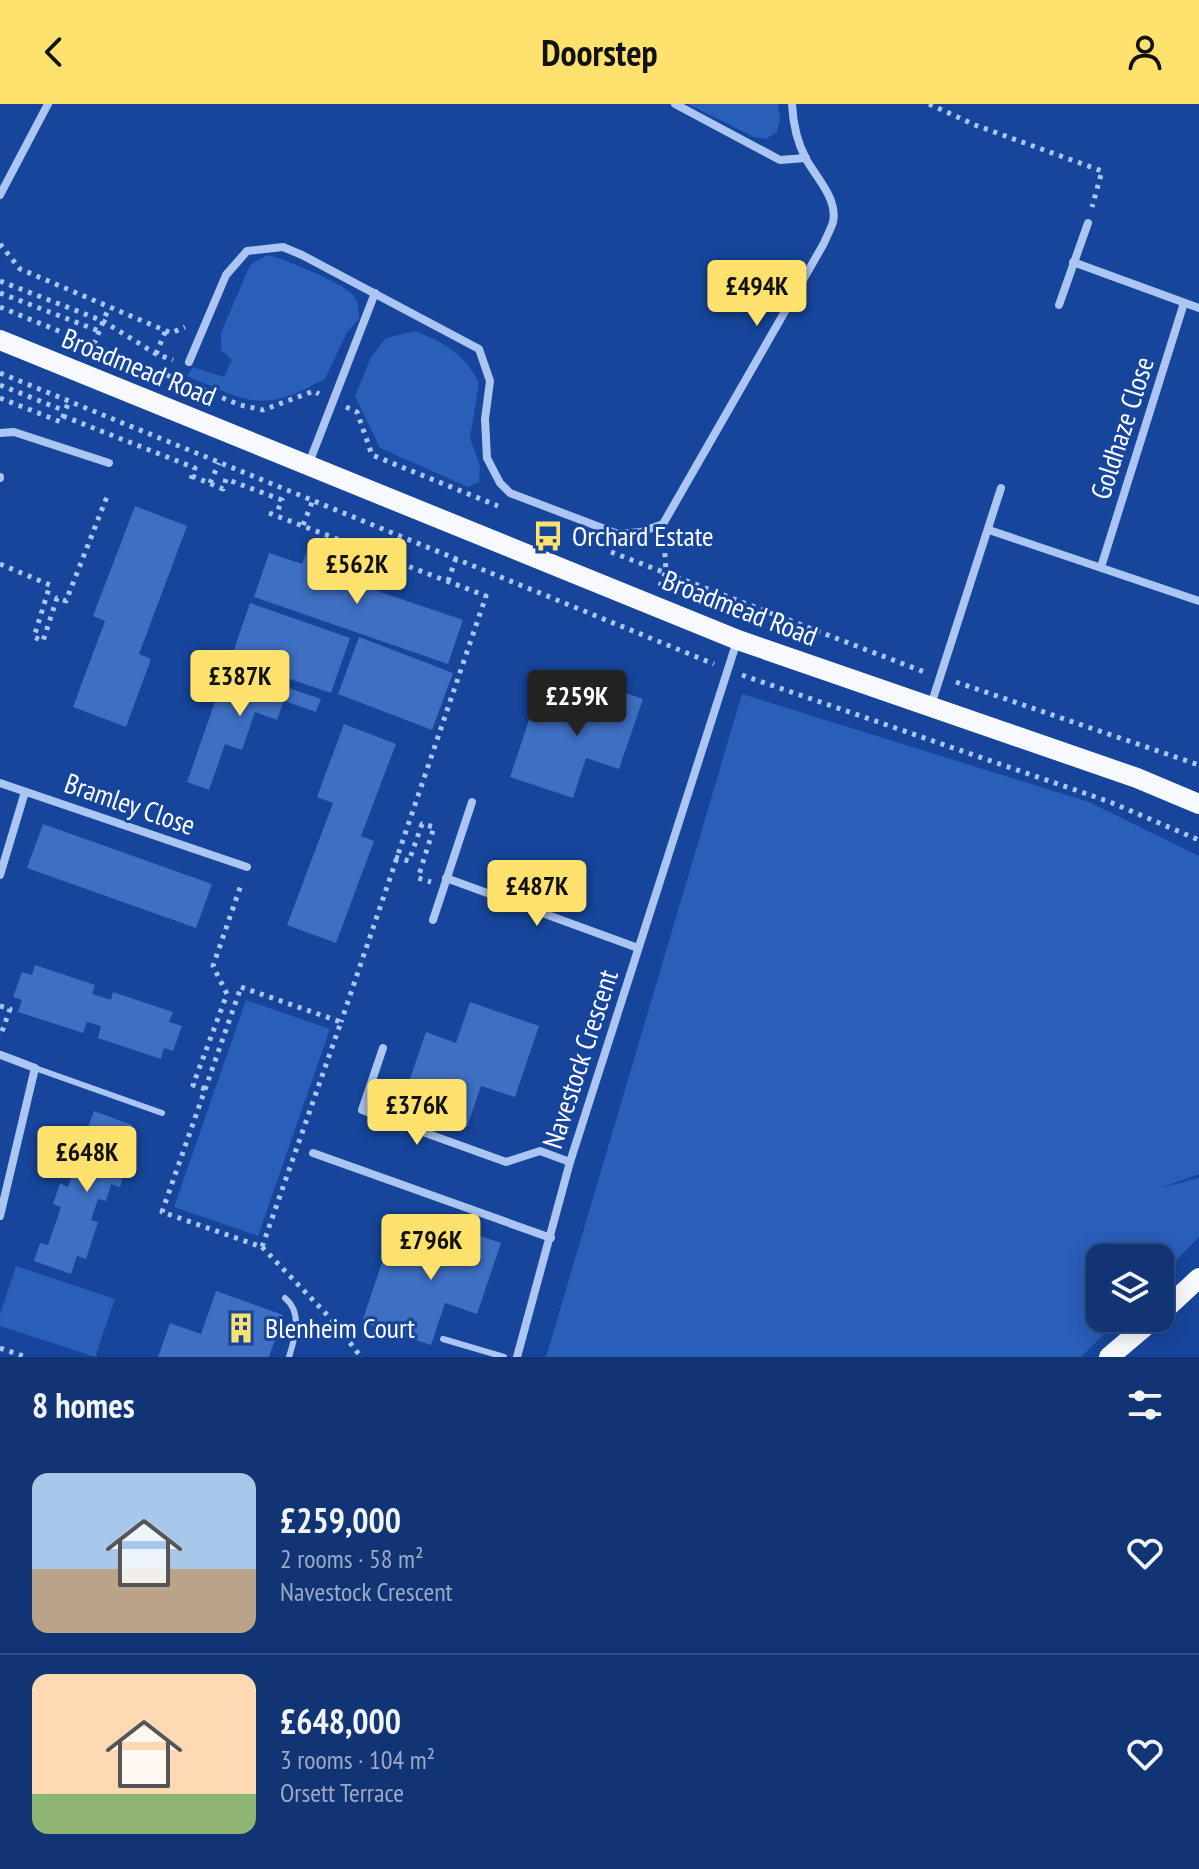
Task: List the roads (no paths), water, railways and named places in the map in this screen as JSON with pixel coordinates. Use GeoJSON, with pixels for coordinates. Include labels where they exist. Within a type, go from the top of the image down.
{"type":"FeatureCollection","features":[{"type":"Feature","properties":{"kind":"main road","name":"Broadmead Road"},"geometry":{"type":"LineString","coordinates":[[0,340],[738,640],[1137,778],[1199,804]]}},
{"type":"Feature","properties":{"kind":"main road"},"geometry":{"type":"LineString","coordinates":[[1174,1301],[1199,1278]]}},
{"type":"Feature","properties":{"kind":"main road"},"geometry":{"type":"LineString","coordinates":[[1109,1357],[1138,1332]]}},
{"type":"Feature","properties":{"kind":"street"},"geometry":{"type":"LineString","coordinates":[[0,195],[48,104]]}},
{"type":"Feature","properties":{"kind":"street"},"geometry":{"type":"LineString","coordinates":[[675,104],[780,160],[806,158]]}},
{"type":"Feature","properties":{"kind":"street"},"geometry":{"type":"LineString","coordinates":[[189,362],[226,275],[247,251],[283,247],[479,349],[490,381],[485,419],[487,458],[500,483],[510,493],[618,534],[641,532],[663,524],[823,245],[834,220],[833,206],[806,158],[794,128],[792,104]]}},
{"type":"Feature","properties":{"kind":"street"},"geometry":{"type":"LineString","coordinates":[[1059,305],[1088,223]]}},
{"type":"Feature","properties":{"kind":"street"},"geometry":{"type":"LineString","coordinates":[[1073,262],[1199,308]]}},
{"type":"Feature","properties":{"kind":"street"},"geometry":{"type":"LineString","coordinates":[[309,464],[375,293]]}},
{"type":"Feature","properties":{"kind":"street","name":"Goldhaze Close"},"geometry":{"type":"LineString","coordinates":[[1101,567],[1184,303]]}},
{"type":"Feature","properties":{"kind":"street"},"geometry":{"type":"LineString","coordinates":[[0,433],[14,432],[109,463]]}},
{"type":"Feature","properties":{"kind":"street"},"geometry":{"type":"LineString","coordinates":[[930,707],[1001,488]]}},
{"type":"Feature","properties":{"kind":"street"},"geometry":{"type":"LineString","coordinates":[[989,530],[1199,601]]}},
{"type":"Feature","properties":{"kind":"street","name":"Navestock Crescent"},"geometry":{"type":"LineString","coordinates":[[517,1357],[570,1162],[738,640]]}},
{"type":"Feature","properties":{"kind":"street","name":"Bramley Close"},"geometry":{"type":"LineString","coordinates":[[0,783],[247,867]]}},
{"type":"Feature","properties":{"kind":"street"},"geometry":{"type":"LineString","coordinates":[[0,875],[25,792]]}},
{"type":"Feature","properties":{"kind":"street"},"geometry":{"type":"LineString","coordinates":[[433,920],[472,802]]}},
{"type":"Feature","properties":{"kind":"street"},"geometry":{"type":"LineString","coordinates":[[446,878],[638,948]]}},
{"type":"Feature","properties":{"kind":"street"},"geometry":{"type":"LineString","coordinates":[[383,1048],[362,1110],[506,1162],[540,1151],[570,1162]]}},
{"type":"Feature","properties":{"kind":"street"},"geometry":{"type":"LineString","coordinates":[[0,1216],[35,1068],[1,1055]]}},
{"type":"Feature","properties":{"kind":"street"},"geometry":{"type":"LineString","coordinates":[[313,1153],[551,1238]]}},
{"type":"Feature","properties":{"kind":"lane"},"geometry":{"type":"LineString","coordinates":[[35,1068],[162,1113]]}},
{"type":"Feature","properties":{"kind":"lane"},"geometry":{"type":"LineString","coordinates":[[285,1298],[292,1304],[296,1316],[296,1334],[289,1357]]}},
{"type":"Feature","properties":{"kind":"lane"},"geometry":{"type":"LineString","coordinates":[[443,1339],[504,1357]]}},
{"type":"Feature","properties":{"kind":"place","name":"Orchard Estate"},"geometry":{"type":"Point","coordinates":[548,536]}},
{"type":"Feature","properties":{"kind":"place","name":"Blenheim Court"},"geometry":{"type":"Point","coordinates":[241,1328]}}]}
